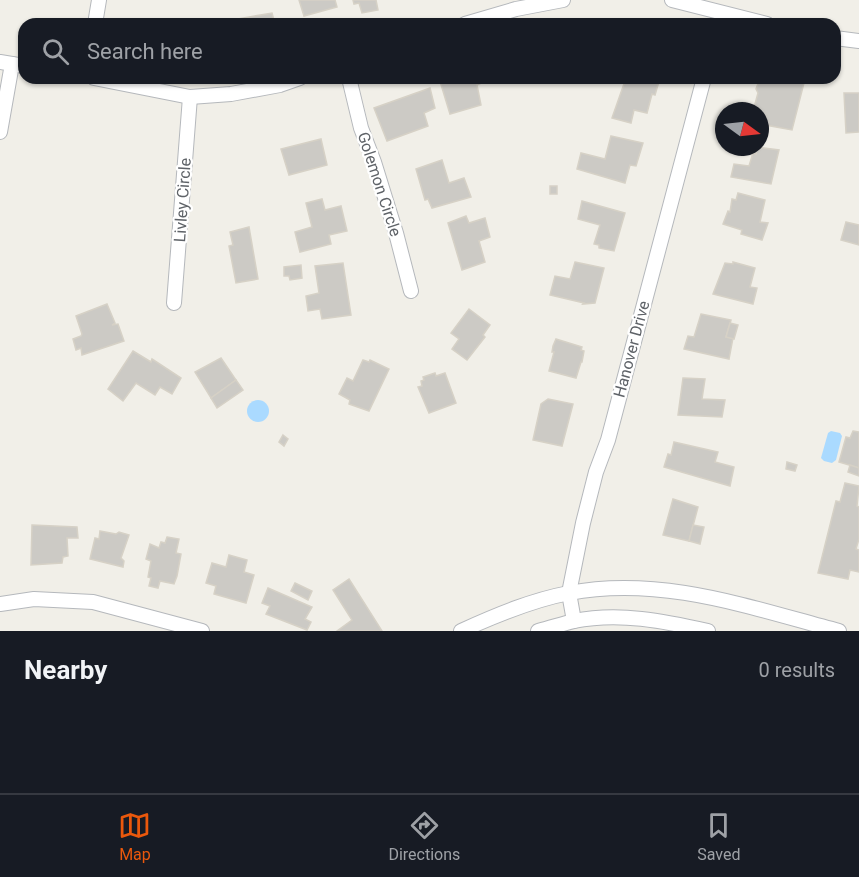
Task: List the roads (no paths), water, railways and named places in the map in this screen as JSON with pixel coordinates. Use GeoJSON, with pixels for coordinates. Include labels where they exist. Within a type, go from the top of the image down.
{"type":"FeatureCollection","features":[{"type":"Feature","properties":{"kind":"street"},"geometry":{"type":"LineString","coordinates":[[95,18],[99,0]]}},
{"type":"Feature","properties":{"kind":"street"},"geometry":{"type":"LineString","coordinates":[[485,18],[516,9],[563,0]]}},
{"type":"Feature","properties":{"kind":"street"},"geometry":{"type":"LineString","coordinates":[[672,0],[719,18]]}},
{"type":"Feature","properties":{"kind":"street"},"geometry":{"type":"LineString","coordinates":[[841,39],[859,41]]}},
{"type":"Feature","properties":{"kind":"street"},"geometry":{"type":"LineString","coordinates":[[0,132],[12,64]]}},
{"type":"Feature","properties":{"kind":"street"},"geometry":{"type":"LineString","coordinates":[[124,84],[190,97],[231,94],[280,84]]}},
{"type":"Feature","properties":{"kind":"street","name":"Golemon Circle"},"geometry":{"type":"LineString","coordinates":[[350,84],[361,128],[396,233],[411,291]]}},
{"type":"Feature","properties":{"kind":"street","name":"Hanover Drive"},"geometry":{"type":"LineString","coordinates":[[574,621],[569,593],[583,523],[596,472],[608,440],[702,84]]}},
{"type":"Feature","properties":{"kind":"street","name":"Livley Circle"},"geometry":{"type":"LineString","coordinates":[[174,303],[190,97]]}},
{"type":"Feature","properties":{"kind":"street"},"geometry":{"type":"LineString","coordinates":[[461,631],[526,605],[569,593],[626,588],[686,592],[839,631]]}},
{"type":"Feature","properties":{"kind":"street"},"geometry":{"type":"LineString","coordinates":[[0,604],[34,599],[93,602],[202,631]]}},
{"type":"Feature","properties":{"kind":"street"},"geometry":{"type":"LineString","coordinates":[[538,631],[574,621],[632,618],[708,631]]}},
{"type":"Feature","properties":{"kind":"water"},"geometry":{"type":"Polygon","coordinates":[[[258,400],[268,407],[269,411],[262,421],[258,422],[248,415],[247,411],[254,401],[258,400]]]}},
{"type":"Feature","properties":{"kind":"water"},"geometry":{"type":"Polygon","coordinates":[[[831,431],[840,433],[842,436],[836,460],[832,463],[821,458],[828,433],[831,431]]]}}]}
